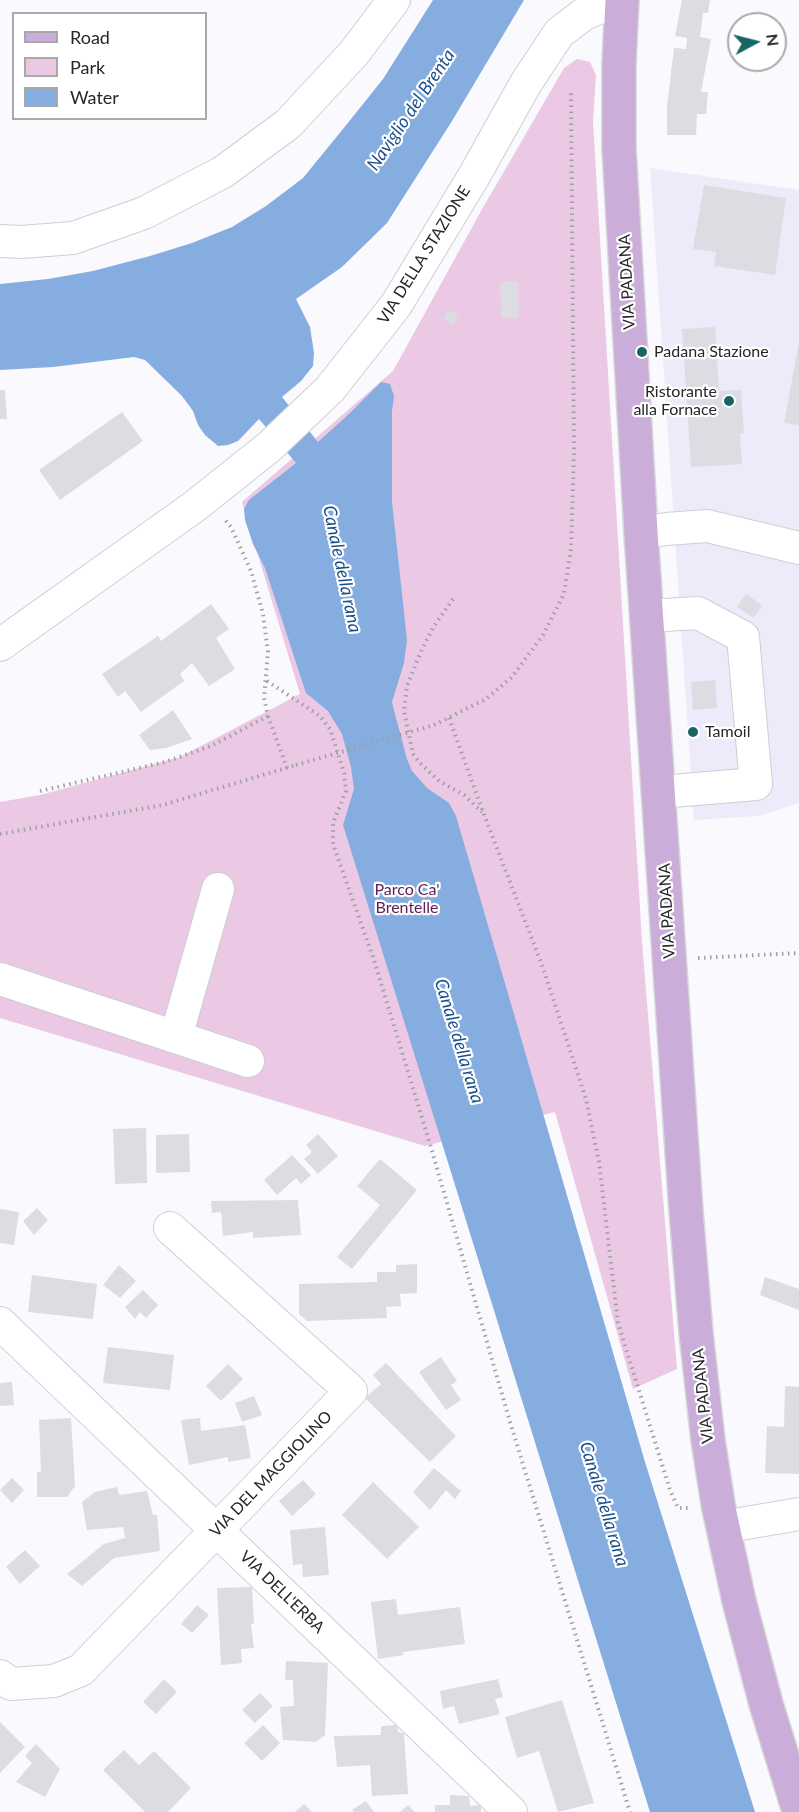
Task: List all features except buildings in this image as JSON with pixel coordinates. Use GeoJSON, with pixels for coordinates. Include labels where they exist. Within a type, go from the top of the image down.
{"type":"FeatureCollection","features":[{"type":"Feature","properties":{"kind":"main road","name":"VIA PADANA"},"geometry":{"type":"LineString","coordinates":[[622,5],[618,130],[641,533],[696,1333],[708,1440],[720,1515],[763,1693],[799,1811]]}},
{"type":"Feature","properties":{"kind":"street"},"geometry":{"type":"LineString","coordinates":[[0,241],[21,242],[74,238],[144,213],[223,172],[288,124],[354,53],[393,0]]}},
{"type":"Feature","properties":{"kind":"street","name":"VIA DELLA STAZIONE"},"geometry":{"type":"LineString","coordinates":[[0,645],[201,500],[269,447],[330,389],[396,305],[474,176],[526,83],[559,33],[584,14],[600,7],[622,5]]}},
{"type":"Feature","properties":{"kind":"street"},"geometry":{"type":"LineString","coordinates":[[641,533],[707,526],[799,548]]}},
{"type":"Feature","properties":{"kind":"street"},"geometry":{"type":"LineString","coordinates":[[647,616],[698,613],[743,638],[756,784],[660,792]]}},
{"type":"Feature","properties":{"kind":"street"},"geometry":{"type":"LineString","coordinates":[[176,1037],[218,889]]}},
{"type":"Feature","properties":{"kind":"street"},"geometry":{"type":"LineString","coordinates":[[0,979],[248,1061]]}},
{"type":"Feature","properties":{"kind":"street","name":"VIA DEL MAGGIOLINO"},"geometry":{"type":"LineString","coordinates":[[0,1676],[11,1684],[54,1681],[81,1670],[351,1391],[170,1228]]}},
{"type":"Feature","properties":{"kind":"street","name":"VIA DELL'ERBA"},"geometry":{"type":"LineString","coordinates":[[0,1323],[511,1812]]}},
{"type":"Feature","properties":{"kind":"street"},"geometry":{"type":"LineString","coordinates":[[720,1515],[799,1514]]}},
{"type":"Feature","properties":{"kind":"path"},"geometry":{"type":"LineString","coordinates":[[0,834],[164,805],[434,725],[486,699],[513,677],[543,635],[564,594],[572,549],[574,452],[571,93]]}},
{"type":"Feature","properties":{"kind":"path"},"geometry":{"type":"LineString","coordinates":[[201,500],[231,527],[251,572],[263,614],[268,652],[264,698],[286,768]]}},
{"type":"Feature","properties":{"kind":"path"},"geometry":{"type":"LineString","coordinates":[[453,599],[422,649],[407,686],[404,711],[413,754],[420,763],[439,781],[464,795],[483,812]]}},
{"type":"Feature","properties":{"kind":"path"},"geometry":{"type":"LineString","coordinates":[[267,681],[320,716],[330,729],[344,773],[346,791],[333,823],[333,844],[376,968],[430,1144],[510,1422],[630,1812]]}},
{"type":"Feature","properties":{"kind":"path"},"geometry":{"type":"LineString","coordinates":[[40,791],[165,762],[211,746],[268,716]]}},
{"type":"Feature","properties":{"kind":"path"},"geometry":{"type":"LineString","coordinates":[[449,718],[542,965],[586,1099],[599,1162],[618,1323],[670,1490],[678,1508],[720,1515]]}},
{"type":"Feature","properties":{"kind":"path"},"geometry":{"type":"LineString","coordinates":[[670,960],[799,953]]}},
{"type":"Feature","properties":{"kind":"shaded area"},"geometry":{"type":"Polygon","coordinates":[[[650,168],[799,190],[799,803],[759,816],[694,820],[650,168]]]}},
{"type":"Feature","properties":{"kind":"green space","name":"Parco Ca' Brentelle"},"geometry":{"type":"Polygon","coordinates":[[[577,59],[590,62],[596,75],[593,122],[642,942],[677,1369],[633,1389],[555,1112],[425,1146],[0,1018],[0,802],[40,795],[180,757],[300,694],[242,502],[393,371],[481,211],[564,68],[577,59]]]}},
{"type":"Feature","properties":{"kind":"water"},"geometry":{"type":"Polygon","coordinates":[[[433,0],[524,0],[452,121],[387,223],[342,267],[296,299],[310,327],[314,353],[313,366],[301,381],[282,397],[318,442],[381,382],[390,384],[394,396],[392,502],[407,640],[404,663],[392,702],[395,714],[412,771],[427,788],[449,803],[456,816],[645,1462],[755,1812],[650,1812],[343,825],[354,789],[342,734],[328,711],[306,693],[265,568],[253,544],[245,520],[244,509],[249,500],[296,463],[259,419],[238,441],[218,446],[205,435],[193,411],[182,396],[145,360],[134,357],[53,367],[0,370],[0,284],[93,271],[150,256],[232,227],[266,206],[303,178],[343,129],[383,79],[433,0]]]}},
{"type":"Feature","properties":{"kind":"place","name":"Padana Stazione"},"geometry":{"type":"Point","coordinates":[642,352]}},
{"type":"Feature","properties":{"kind":"place","name":"Ristorante alla Fornace"},"geometry":{"type":"Point","coordinates":[729,401]}},
{"type":"Feature","properties":{"kind":"place","name":"Tamoil"},"geometry":{"type":"Point","coordinates":[693,732]}},
{"type":"Feature","properties":{"kind":"water label","name":"Naviglio del Brenta"},"geometry":{"type":"Point","coordinates":[411,110]}},
{"type":"Feature","properties":{"kind":"water label","name":"Canale della rana"},"geometry":{"type":"Point","coordinates":[342,569]}},
{"type":"Feature","properties":{"kind":"water label","name":"Canale della rana"},"geometry":{"type":"Point","coordinates":[459,1041]}},
{"type":"Feature","properties":{"kind":"water label","name":"Canale della rana"},"geometry":{"type":"Point","coordinates":[604,1504]}}]}
